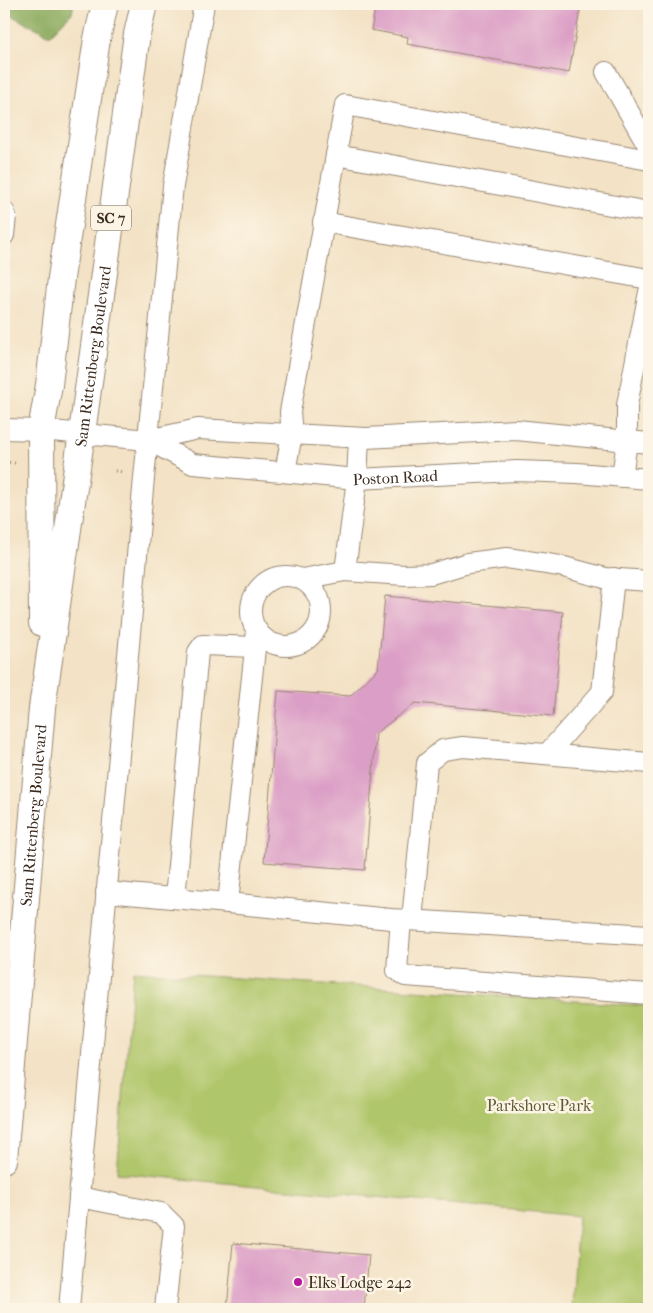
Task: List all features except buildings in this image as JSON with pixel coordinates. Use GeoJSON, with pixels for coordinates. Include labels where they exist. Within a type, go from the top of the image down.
{"type":"FeatureCollection","features":[{"type":"Feature","properties":{"kind":"main road","name":"Sam Rittenberg Boulevard"},"geometry":{"type":"LineString","coordinates":[[42,708],[41,430],[49,385],[65,249],[97,39],[105,4]]}},
{"type":"Feature","properties":{"kind":"main road","name":"Sam Rittenberg Boulevard"},"geometry":{"type":"LineString","coordinates":[[4,1160],[42,708],[134,54],[144,4]]}},
{"type":"Feature","properties":{"kind":"street"},"geometry":{"type":"LineString","coordinates":[[69,1309],[106,892],[173,186],[204,4]]}},
{"type":"Feature","properties":{"kind":"street"},"geometry":{"type":"LineString","coordinates":[[606,72],[649,147]]}},
{"type":"Feature","properties":{"kind":"street"},"geometry":{"type":"LineString","coordinates":[[285,472],[292,434],[290,412],[345,105],[649,160]]}},
{"type":"Feature","properties":{"kind":"street"},"geometry":{"type":"LineString","coordinates":[[336,155],[649,212]]}},
{"type":"Feature","properties":{"kind":"street"},"geometry":{"type":"LineString","coordinates":[[4,211],[6,216],[4,235]]}},
{"type":"Feature","properties":{"kind":"street"},"geometry":{"type":"LineString","coordinates":[[324,222],[649,279]]}},
{"type":"Feature","properties":{"kind":"street"},"geometry":{"type":"LineString","coordinates":[[622,477],[627,441],[627,405],[649,292]]}},
{"type":"Feature","properties":{"kind":"street","name":"Poston Road"},"geometry":{"type":"LineString","coordinates":[[4,429],[82,433],[148,440],[198,429],[359,438],[516,430],[649,442]]}},
{"type":"Feature","properties":{"kind":"street"},"geometry":{"type":"LineString","coordinates":[[345,571],[357,478],[359,438]]}},
{"type":"Feature","properties":{"kind":"street","name":"Poston Road"},"geometry":{"type":"LineString","coordinates":[[148,440],[194,464],[357,478],[516,471],[649,479]]}},
{"type":"Feature","properties":{"kind":"street"},"geometry":{"type":"LineString","coordinates":[[302,579],[345,571],[405,575],[432,574],[468,563],[507,558],[560,566],[605,578],[649,581]]}},
{"type":"Feature","properties":{"kind":"street"},"geometry":{"type":"LineString","coordinates":[[175,898],[198,652],[203,644],[256,639],[265,639],[287,646],[304,641],[316,629],[321,618],[322,606],[318,595],[311,586],[302,579],[291,576],[280,576],[269,580],[254,597],[251,608],[256,639],[228,903]]}},
{"type":"Feature","properties":{"kind":"street"},"geometry":{"type":"LineString","coordinates":[[547,754],[602,692],[614,578]]}},
{"type":"Feature","properties":{"kind":"street"},"geometry":{"type":"LineString","coordinates":[[649,764],[463,746],[443,750],[427,763],[407,920],[397,970],[405,976],[649,994]]}},
{"type":"Feature","properties":{"kind":"street"},"geometry":{"type":"LineString","coordinates":[[106,892],[407,920],[649,935]]}},
{"type":"Feature","properties":{"kind":"street"},"geometry":{"type":"LineString","coordinates":[[79,1197],[161,1213],[174,1226],[165,1309]]}},
{"type":"Feature","properties":{"kind":"path"},"geometry":{"type":"LineString","coordinates":[[4,462],[15,463]]}},
{"type":"Feature","properties":{"kind":"path"},"geometry":{"type":"LineString","coordinates":[[115,471],[127,472]]}},
{"type":"Feature","properties":{"kind":"green space"},"geometry":{"type":"Polygon","coordinates":[[[4,4],[74,4],[72,13],[50,35],[4,12],[4,4]]]}},
{"type":"Feature","properties":{"kind":"green space","name":"Parkshore Park"},"geometry":{"type":"Polygon","coordinates":[[[133,971],[649,1006],[649,1309],[572,1309],[578,1216],[117,1173],[133,971]]]}},
{"type":"Feature","properties":{"kind":"place","name":"Elks Lodge 242"},"geometry":{"type":"Point","coordinates":[298,1282]}}]}
